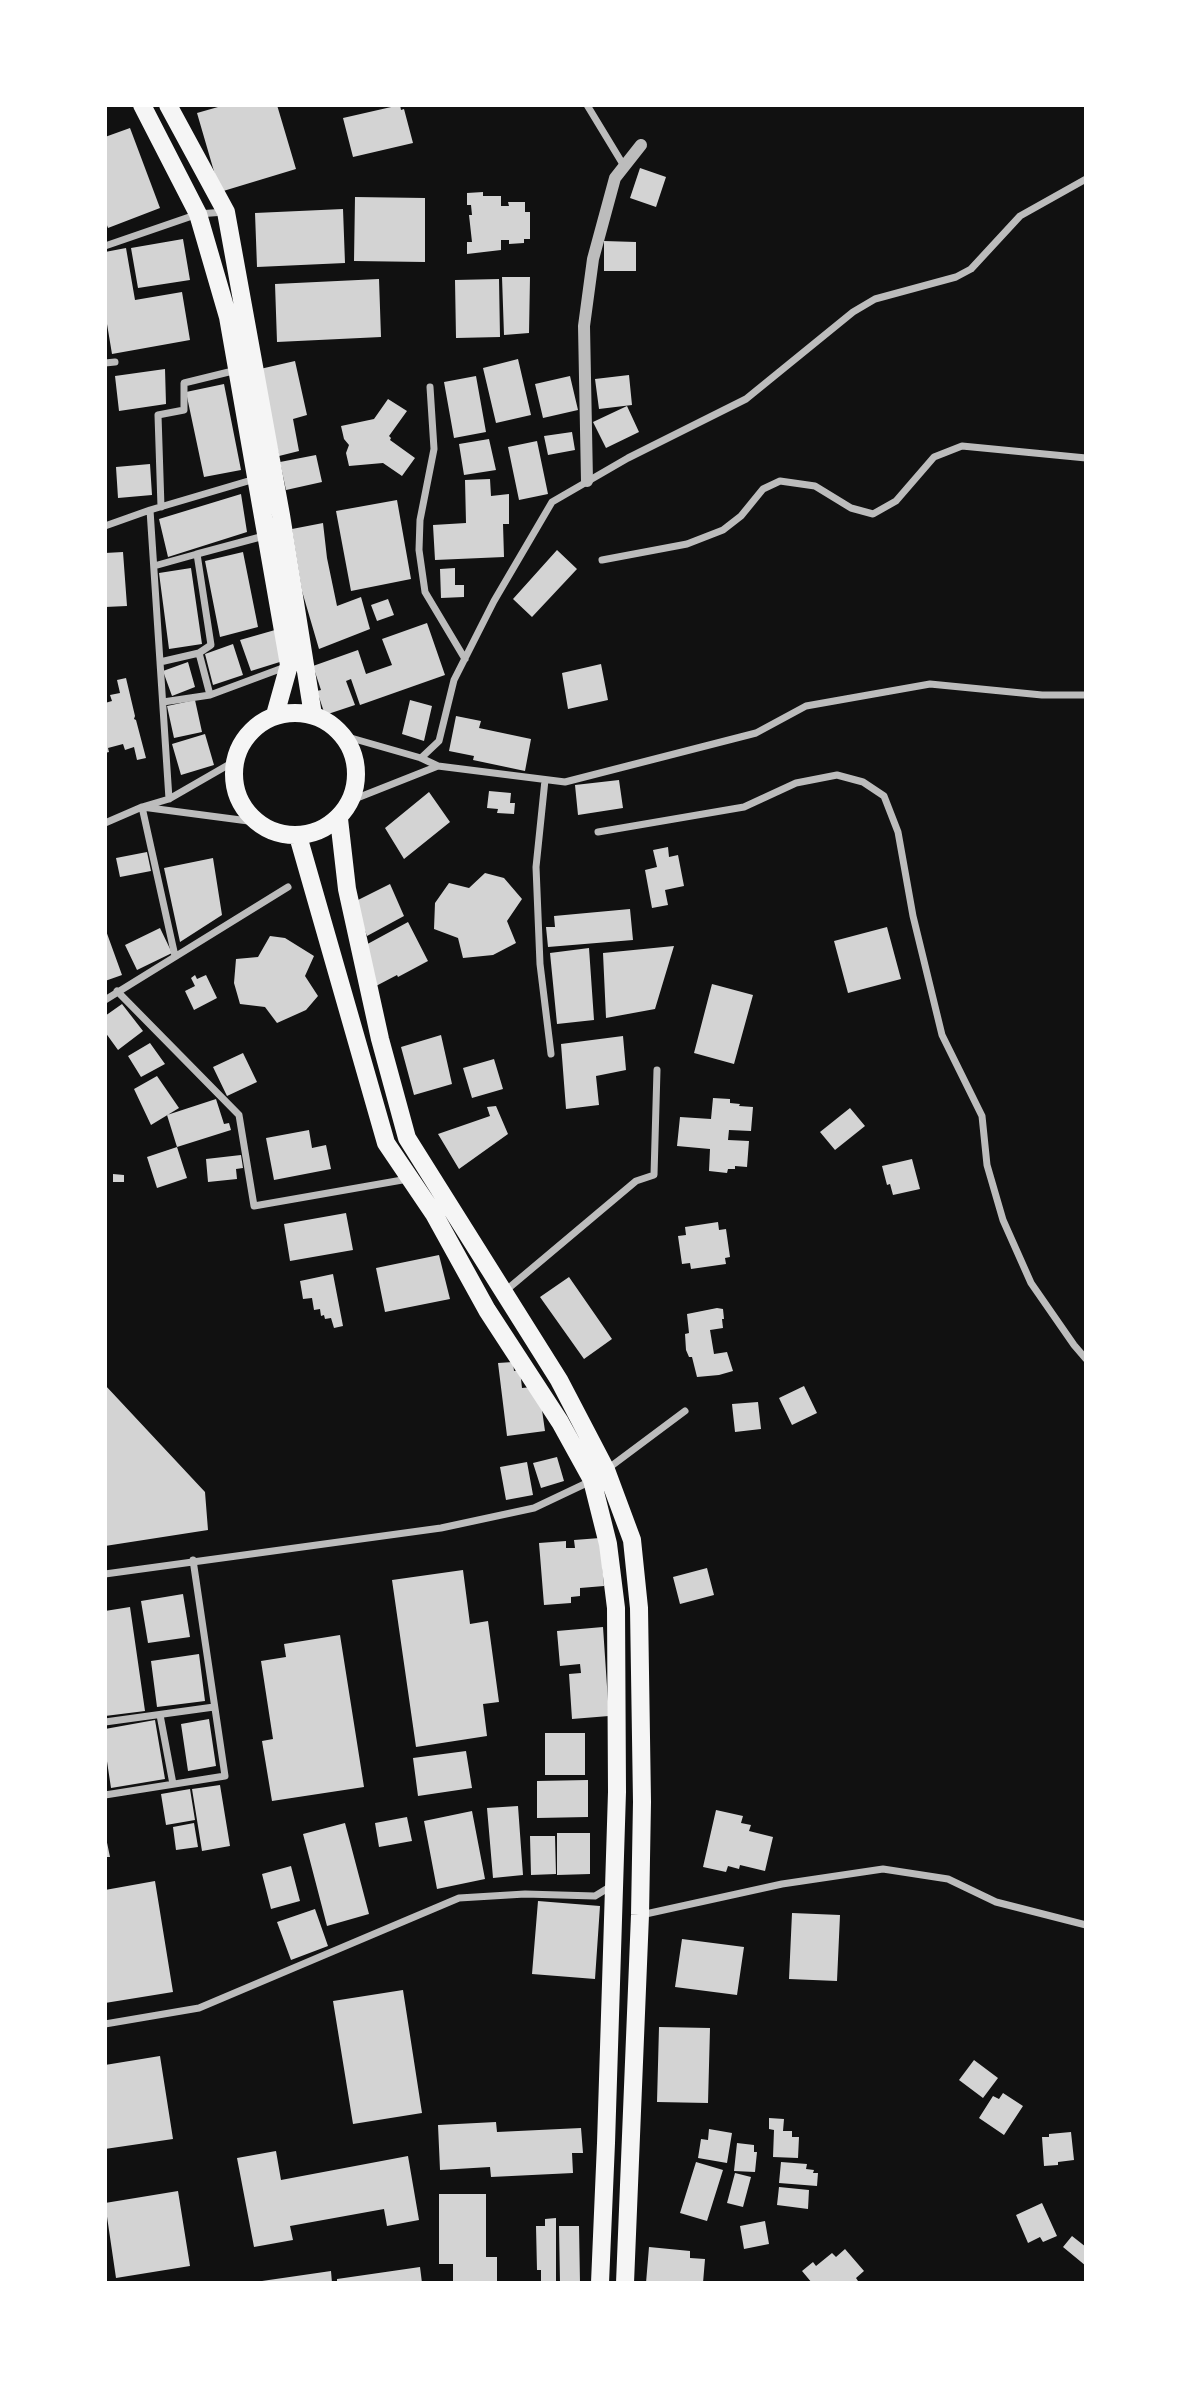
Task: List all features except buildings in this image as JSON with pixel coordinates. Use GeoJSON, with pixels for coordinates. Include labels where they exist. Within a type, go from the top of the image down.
{"type":"FeatureCollection","features":[{"type":"Feature","properties":{"kind":"main road"},"geometry":{"type":"LineString","coordinates":[[142,105],[198,214],[228,317],[289,665],[275,715]]}},
{"type":"Feature","properties":{"kind":"main road"},"geometry":{"type":"LineString","coordinates":[[168,105],[226,212],[281,515],[313,715]]}},
{"type":"Feature","properties":{"kind":"main road"},"geometry":{"type":"LineString","coordinates":[[294,712],[313,715],[330,723],[344,736],[355,755],[357,778],[352,800],[339,819],[320,831],[298,836],[276,833],[256,822],[242,805],[234,784],[235,761],[243,740],[259,724],[275,715],[294,712]]}},
{"type":"Feature","properties":{"kind":"main road"},"geometry":{"type":"LineString","coordinates":[[339,819],[347,889],[398,1113],[407,1138],[559,1380],[599,1475],[632,1540],[639,1608],[642,1802],[625,2283]]}},
{"type":"Feature","properties":{"kind":"main road"},"geometry":{"type":"LineString","coordinates":[[298,836],[386,1143],[434,1214],[487,1310],[599,1475],[616,1608],[618,1701],[600,2283]]}},
{"type":"Feature","properties":{"kind":"street"},"geometry":{"type":"LineString","coordinates":[[587,105],[624,166]]}},
{"type":"Feature","properties":{"kind":"street"},"geometry":{"type":"LineString","coordinates":[[587,481],[584,326],[593,259],[615,178],[641,145]]}},
{"type":"Feature","properties":{"kind":"street"},"geometry":{"type":"LineString","coordinates":[[421,758],[439,741],[454,680],[494,601],[552,502],[628,458],[746,400],[853,313],[875,299],[956,277],[971,268],[1020,216],[1086,179]]}},
{"type":"Feature","properties":{"kind":"street"},"geometry":{"type":"LineString","coordinates":[[105,246],[198,214],[226,212]]}},
{"type":"Feature","properties":{"kind":"street"},"geometry":{"type":"LineString","coordinates":[[105,363],[115,362]]}},
{"type":"Feature","properties":{"kind":"street"},"geometry":{"type":"LineString","coordinates":[[161,507],[158,415],[184,410],[184,383],[237,370]]}},
{"type":"Feature","properties":{"kind":"street"},"geometry":{"type":"LineString","coordinates":[[430,387],[434,449],[420,520],[419,550],[425,592],[465,659]]}},
{"type":"Feature","properties":{"kind":"street"},"geometry":{"type":"LineString","coordinates":[[602,560],[687,544],[723,530],[741,516],[763,489],[780,481],[815,486],[851,508],[873,514],[896,501],[934,457],[962,446],[1086,458]]}},
{"type":"Feature","properties":{"kind":"street"},"geometry":{"type":"LineString","coordinates":[[105,526],[256,479]]}},
{"type":"Feature","properties":{"kind":"street"},"geometry":{"type":"LineString","coordinates":[[150,510],[169,799]]}},
{"type":"Feature","properties":{"kind":"street"},"geometry":{"type":"LineString","coordinates":[[154,566],[266,535]]}},
{"type":"Feature","properties":{"kind":"street"},"geometry":{"type":"LineString","coordinates":[[160,662],[199,653],[211,645],[197,554]]}},
{"type":"Feature","properties":{"kind":"street"},"geometry":{"type":"LineString","coordinates":[[199,653],[210,695]]}},
{"type":"Feature","properties":{"kind":"street"},"geometry":{"type":"LineString","coordinates":[[163,702],[210,695],[289,665]]}},
{"type":"Feature","properties":{"kind":"street"},"geometry":{"type":"LineString","coordinates":[[344,736],[421,758],[438,766],[565,782],[756,733],[806,706],[930,684],[1042,695],[1086,695]]}},
{"type":"Feature","properties":{"kind":"street"},"geometry":{"type":"LineString","coordinates":[[105,823],[169,799],[235,761]]}},
{"type":"Feature","properties":{"kind":"street"},"geometry":{"type":"LineString","coordinates":[[352,800],[438,766]]}},
{"type":"Feature","properties":{"kind":"street"},"geometry":{"type":"LineString","coordinates":[[598,832],[744,807],[796,783],[837,775],[863,782],[884,796],[898,832],[913,916],[942,1035],[982,1116],[987,1165],[1003,1220],[1031,1283],[1073,1345],[1086,1359]]}},
{"type":"Feature","properties":{"kind":"street"},"geometry":{"type":"LineString","coordinates":[[545,780],[536,867],[540,964],[551,1054]]}},
{"type":"Feature","properties":{"kind":"street"},"geometry":{"type":"LineString","coordinates":[[142,807],[256,822]]}},
{"type":"Feature","properties":{"kind":"street"},"geometry":{"type":"LineString","coordinates":[[142,807],[175,956]]}},
{"type":"Feature","properties":{"kind":"street"},"geometry":{"type":"LineString","coordinates":[[105,1000],[288,887]]}},
{"type":"Feature","properties":{"kind":"street"},"geometry":{"type":"LineString","coordinates":[[117,991],[239,1115],[254,1206],[410,1179]]}},
{"type":"Feature","properties":{"kind":"street"},"geometry":{"type":"LineString","coordinates":[[503,1292],[636,1181],[654,1175],[657,1070]]}},
{"type":"Feature","properties":{"kind":"street"},"geometry":{"type":"LineString","coordinates":[[105,1574],[454,1525],[534,1508],[599,1475],[685,1411]]}},
{"type":"Feature","properties":{"kind":"street"},"geometry":{"type":"LineString","coordinates":[[105,1794],[225,1776],[193,1560]]}},
{"type":"Feature","properties":{"kind":"street"},"geometry":{"type":"LineString","coordinates":[[105,1722],[214,1707]]}},
{"type":"Feature","properties":{"kind":"street"},"geometry":{"type":"LineString","coordinates":[[160,1715],[173,1784]]}},
{"type":"Feature","properties":{"kind":"street"},"geometry":{"type":"LineString","coordinates":[[640,1915],[782,1884],[883,1869],[947,1879],[996,1902],[1086,1925]]}},
{"type":"Feature","properties":{"kind":"street"},"geometry":{"type":"LineString","coordinates":[[105,2024],[199,2008],[459,1898],[525,1894],[595,1896],[614,1885]]}}]}
